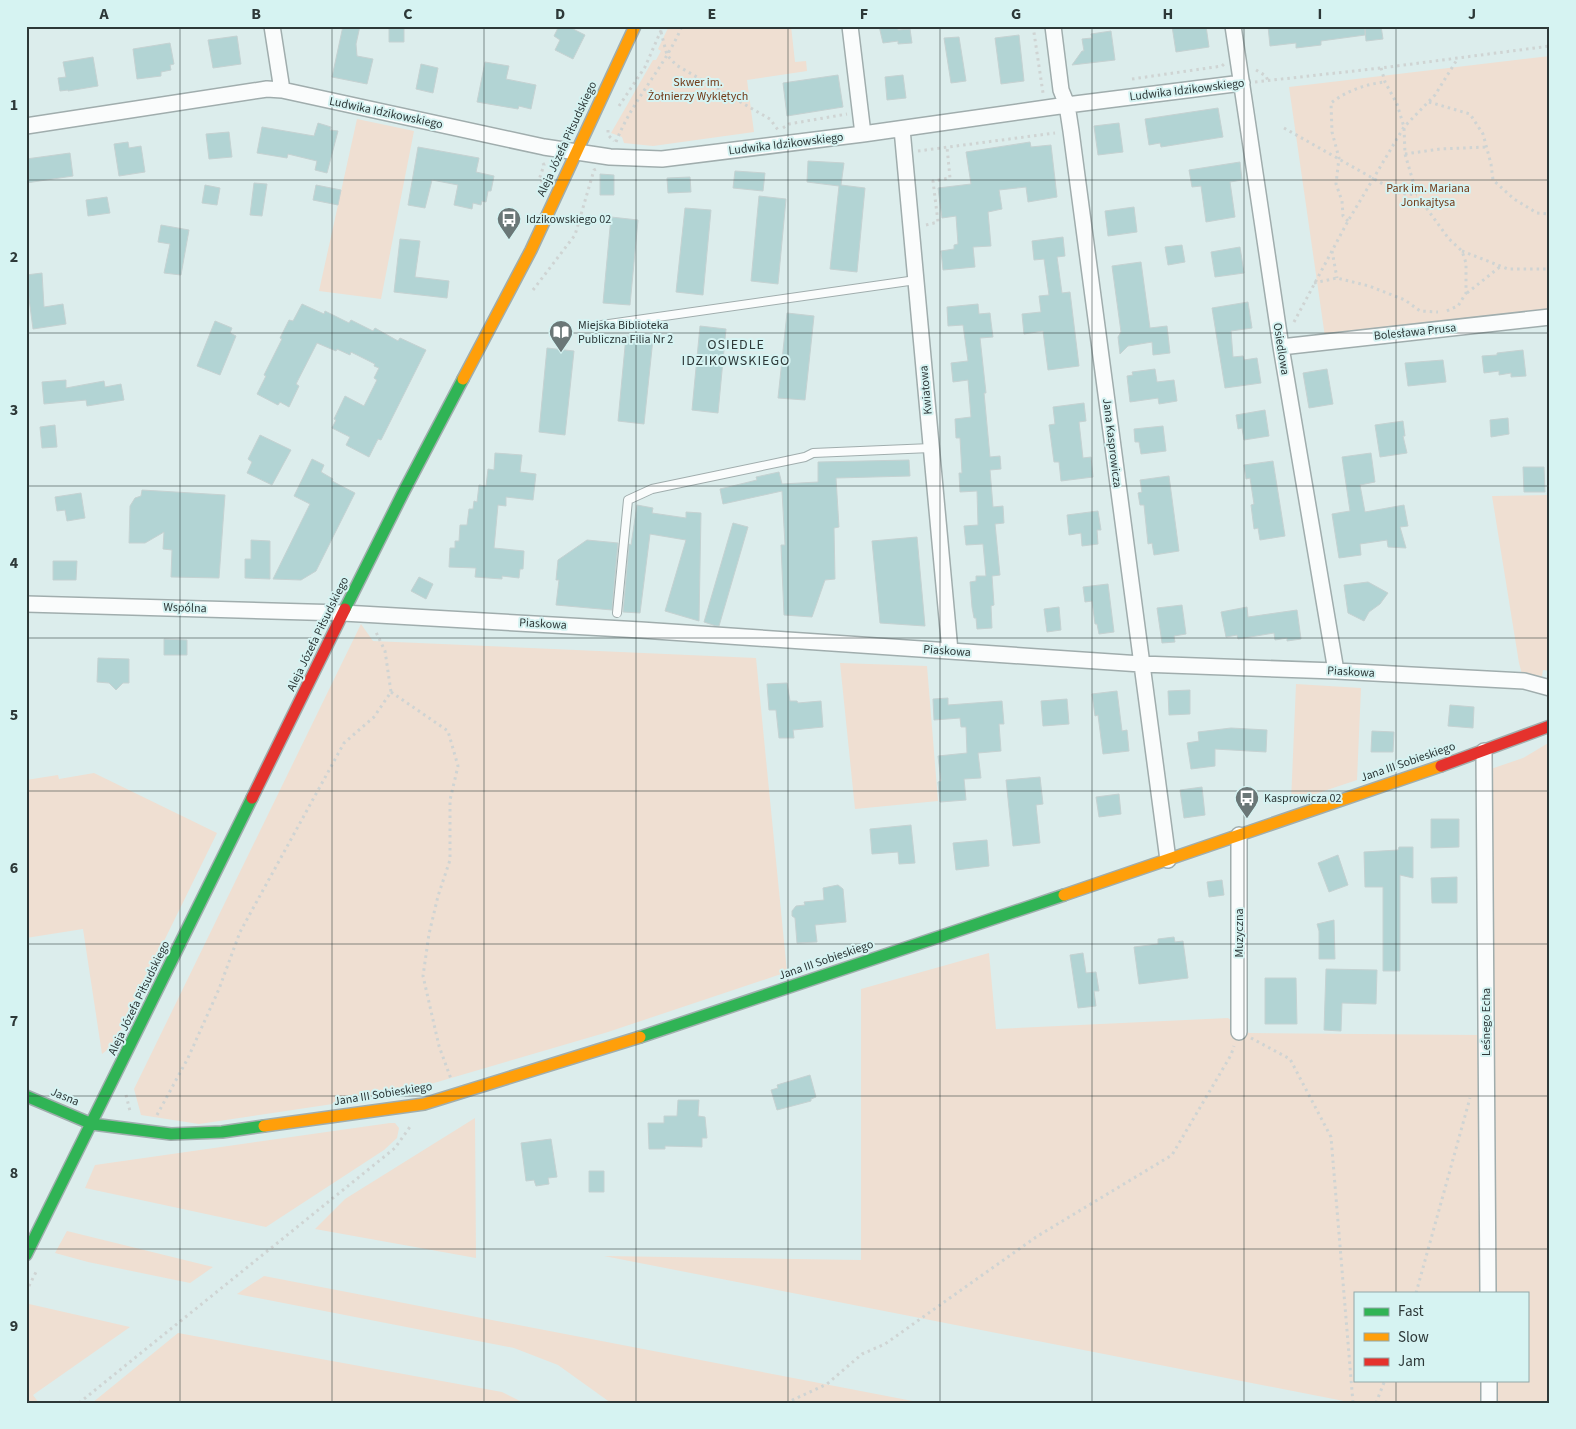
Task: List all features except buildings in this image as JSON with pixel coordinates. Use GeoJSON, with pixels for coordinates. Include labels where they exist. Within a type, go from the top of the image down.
{"type":"FeatureCollection","features":[{"type":"Feature","properties":{"kind":"street"},"geometry":{"type":"LineString","coordinates":[[272,26],[282,90]]}},
{"type":"Feature","properties":{"kind":"street","name":"Aleja Józefa Piłsudskiego"},"geometry":{"type":"LineString","coordinates":[[26,1255],[403,493],[531,250],[575,151],[635,26]]}},
{"type":"Feature","properties":{"kind":"street"},"geometry":{"type":"LineString","coordinates":[[850,26],[864,134]]}},
{"type":"Feature","properties":{"kind":"street","name":"Jana Kasprowicza"},"geometry":{"type":"LineString","coordinates":[[1053,26],[1061,90],[1067,105],[1168,860]]}},
{"type":"Feature","properties":{"kind":"street","name":"Osiedlowa"},"geometry":{"type":"LineString","coordinates":[[1233,26],[1281,347],[1336,671]]}},
{"type":"Feature","properties":{"kind":"street","name":"Ludwika Idzikowskiego"},"geometry":{"type":"LineString","coordinates":[[26,126],[267,89],[282,90],[544,147],[610,157],[662,159],[1242,83]]}},
{"type":"Feature","properties":{"kind":"street","name":"Kwiatowa"},"geometry":{"type":"LineString","coordinates":[[902,129],[950,651]]}},
{"type":"Feature","properties":{"kind":"street","name":"Bolesława Prusa"},"geometry":{"type":"LineString","coordinates":[[1281,347],[1550,317]]}},
{"type":"Feature","properties":{"kind":"street","name":"Wspólna"},"geometry":{"type":"LineString","coordinates":[[27,598],[343,613]]}},
{"type":"Feature","properties":{"kind":"street","name":"Piaskowa"},"geometry":{"type":"LineString","coordinates":[[343,613],[633,629],[1141,664],[1336,671],[1524,681],[1550,688]]}},
{"type":"Feature","properties":{"kind":"street","name":"Jana III Sobieskiego"},"geometry":{"type":"LineString","coordinates":[[92,1124],[172,1134],[222,1132],[424,1104],[683,1024],[1168,860],[1484,751],[1550,726]]}},
{"type":"Feature","properties":{"kind":"street","name":"Leśnego Echa"},"geometry":{"type":"LineString","coordinates":[[1484,751],[1488,1292]]}},
{"type":"Feature","properties":{"kind":"street","name":"Muzyczna"},"geometry":{"type":"LineString","coordinates":[[1239,835],[1239,1032]]}},
{"type":"Feature","properties":{"kind":"street","name":"Jasna"},"geometry":{"type":"LineString","coordinates":[[26,1096],[92,1124]]}},
{"type":"Feature","properties":{"kind":"street"},"geometry":{"type":"LineString","coordinates":[[1489,1382],[1489,1403]]}},
{"type":"Feature","properties":{"kind":"lane"},"geometry":{"type":"LineString","coordinates":[[595,326],[916,280]]}},
{"type":"Feature","properties":{"kind":"lane"},"geometry":{"type":"LineString","coordinates":[[617,613],[628,500],[652,489],[805,457],[813,452],[931,448]]}},
{"type":"Feature","properties":{"kind":"path"},"geometry":{"type":"LineString","coordinates":[[616,143],[628,116],[668,55],[682,26]]}},
{"type":"Feature","properties":{"kind":"path"},"geometry":{"type":"LineString","coordinates":[[1033,26],[1043,93]]}},
{"type":"Feature","properties":{"kind":"path"},"geometry":{"type":"LineString","coordinates":[[661,32],[668,55],[676,65],[770,119],[779,131]]}},
{"type":"Feature","properties":{"kind":"path","name":"Ludwika Idzikowskiego"},"geometry":{"type":"LineString","coordinates":[[1242,83],[1381,68],[1550,46]]}},
{"type":"Feature","properties":{"kind":"path"},"geometry":{"type":"LineString","coordinates":[[1293,323],[1372,178],[1404,128],[1435,95],[1458,58]]}},
{"type":"Feature","properties":{"kind":"path"},"geometry":{"type":"LineString","coordinates":[[1381,68],[1385,82],[1397,104],[1404,128],[1404,154],[1417,195],[1449,239],[1462,250],[1508,269],[1550,269]]}},
{"type":"Feature","properties":{"kind":"path"},"geometry":{"type":"LineString","coordinates":[[1348,221],[1343,216],[1342,201],[1336,184],[1339,158],[1332,132],[1331,103],[1340,95],[1371,84],[1385,82]]}},
{"type":"Feature","properties":{"kind":"path"},"geometry":{"type":"LineString","coordinates":[[1429,102],[1470,114],[1483,134],[1493,180],[1514,199],[1537,213],[1550,214]]}},
{"type":"Feature","properties":{"kind":"path"},"geometry":{"type":"LineString","coordinates":[[1284,128],[1399,193],[1417,195]]}},
{"type":"Feature","properties":{"kind":"path"},"geometry":{"type":"LineString","coordinates":[[1404,154],[1440,149],[1486,147]]}},
{"type":"Feature","properties":{"kind":"path"},"geometry":{"type":"LineString","coordinates":[[1332,250],[1337,278]]}},
{"type":"Feature","properties":{"kind":"path"},"geometry":{"type":"LineString","coordinates":[[1462,250],[1466,263],[1466,293]]}},
{"type":"Feature","properties":{"kind":"path"},"geometry":{"type":"LineString","coordinates":[[1314,283],[1337,278],[1369,286],[1405,300],[1420,311],[1443,313],[1458,306],[1466,293],[1501,266]]}},
{"type":"Feature","properties":{"kind":"path"},"geometry":{"type":"LineString","coordinates":[[154,1119],[172,1090],[192,1050],[219,989],[240,932],[344,743],[374,717],[391,692],[385,651],[374,628],[361,614]]}},
{"type":"Feature","properties":{"kind":"path"},"geometry":{"type":"LineString","coordinates":[[391,692],[448,732],[458,766],[450,800],[450,860],[438,896],[422,976],[439,1046],[456,1094]]}},
{"type":"Feature","properties":{"kind":"path"},"geometry":{"type":"LineString","coordinates":[[786,1403],[827,1384],[862,1354],[885,1344],[1036,1237],[1172,1155],[1231,1055],[1239,1032],[1290,1059],[1331,1137],[1353,1403]]}},
{"type":"Feature","properties":{"kind":"path"},"geometry":{"type":"LineString","coordinates":[[1416,1292],[1471,1092]]}},
{"type":"Feature","properties":{"kind":"path"},"geometry":{"type":"LineString","coordinates":[[79,1403],[395,1148],[424,1104]]}},
{"type":"Feature","properties":{"kind":"path"},"geometry":{"type":"LineString","coordinates":[[1376,1403],[1384,1382]]}},
{"type":"Feature","properties":{"kind":"green space","name":"Skwer im. Żołnierzy Wyklętych"},"geometry":{"type":"Polygon","coordinates":[[[669,26],[791,26],[795,62],[806,61],[807,71],[747,80],[754,132],[653,146],[624,143],[622,137],[611,133],[653,60],[656,60],[661,51],[658,49],[669,26]]]}},
{"type":"Feature","properties":{"kind":"green space","name":"Park im. Mariana Jonkajtysa"},"geometry":{"type":"Polygon","coordinates":[[[1550,56],[1550,311],[1325,337],[1289,87],[1550,56]]]}},
{"type":"Feature","properties":{"kind":"green space"},"geometry":{"type":"Polygon","coordinates":[[[357,119],[414,131],[381,299],[319,291],[357,119]]]}},
{"type":"Feature","properties":{"kind":"green space"},"geometry":{"type":"Polygon","coordinates":[[[1550,495],[1550,671],[1543,670],[1542,676],[1522,674],[1492,496],[1550,495]]]}},
{"type":"Feature","properties":{"kind":"green space"},"geometry":{"type":"Polygon","coordinates":[[[361,624],[373,641],[756,658],[787,972],[608,1032],[393,1095],[199,1124],[141,1115],[134,1089],[361,624]]]}},
{"type":"Feature","properties":{"kind":"green space"},"geometry":{"type":"Polygon","coordinates":[[[840,663],[927,666],[938,801],[855,809],[840,663]]]}},
{"type":"Feature","properties":{"kind":"green space"},"geometry":{"type":"Polygon","coordinates":[[[1296,684],[1361,688],[1357,780],[1291,802],[1296,684]]]}},
{"type":"Feature","properties":{"kind":"green space"},"geometry":{"type":"Polygon","coordinates":[[[1550,742],[1550,1403],[1494,1403],[1494,1382],[1528,1382],[1528,1292],[1493,1292],[1488,770],[1523,758],[1550,742]]]}},
{"type":"Feature","properties":{"kind":"green space"},"geometry":{"type":"Polygon","coordinates":[[[94,773],[217,833],[113,1045],[102,1054],[83,929],[26,938],[26,780],[58,775],[59,779],[94,773]]]}},
{"type":"Feature","properties":{"kind":"green space"},"geometry":{"type":"Polygon","coordinates":[[[989,953],[996,1029],[1228,1018],[1249,1033],[1480,1035],[1482,1292],[1354,1292],[1354,1382],[1483,1382],[1483,1403],[1354,1403],[604,1256],[861,1260],[861,989],[989,953]]]}},
{"type":"Feature","properties":{"kind":"green space"},"geometry":{"type":"Polygon","coordinates":[[[475,1118],[476,1258],[315,1229],[345,1199],[475,1118]]]}},
{"type":"Feature","properties":{"kind":"green space"},"geometry":{"type":"Polygon","coordinates":[[[395,1123],[399,1128],[397,1138],[384,1150],[266,1227],[85,1188],[95,1165],[395,1123]]]}},
{"type":"Feature","properties":{"kind":"green space"},"geometry":{"type":"Polygon","coordinates":[[[67,1231],[213,1267],[190,1283],[88,1262],[55,1253],[67,1231]]]}},
{"type":"Feature","properties":{"kind":"green space"},"geometry":{"type":"Polygon","coordinates":[[[264,1276],[923,1403],[611,1403],[558,1365],[514,1348],[237,1294],[264,1276]]]}},
{"type":"Feature","properties":{"kind":"green space"},"geometry":{"type":"Polygon","coordinates":[[[29,1304],[130,1327],[33,1395],[39,1403],[26,1403],[26,1310],[29,1304]]]}},
{"type":"Feature","properties":{"kind":"green space"},"geometry":{"type":"Polygon","coordinates":[[[178,1333],[502,1392],[524,1403],[92,1403],[178,1333]]]}},
{"type":"Feature","properties":{"kind":"traffic: fast"},"geometry":{"type":"LineString","coordinates":[[345,609],[463,379]]}},
{"type":"Feature","properties":{"kind":"traffic: fast"},"geometry":{"type":"LineString","coordinates":[[26,1255],[252,798]]}},
{"type":"Feature","properties":{"kind":"traffic: fast"},"geometry":{"type":"LineString","coordinates":[[640,1037],[1064,895]]}},
{"type":"Feature","properties":{"kind":"traffic: fast"},"geometry":{"type":"LineString","coordinates":[[26,1096],[92,1124],[171,1134],[222,1132],[264,1126]]}},
{"type":"Feature","properties":{"kind":"traffic: slow"},"geometry":{"type":"LineString","coordinates":[[463,379],[531,250],[635,26]]}},
{"type":"Feature","properties":{"kind":"traffic: slow"},"geometry":{"type":"LineString","coordinates":[[1064,895],[1441,766]]}},
{"type":"Feature","properties":{"kind":"traffic: slow"},"geometry":{"type":"LineString","coordinates":[[264,1126],[424,1104],[640,1037]]}},
{"type":"Feature","properties":{"kind":"traffic: jam"},"geometry":{"type":"LineString","coordinates":[[252,798],[345,609]]}},
{"type":"Feature","properties":{"kind":"traffic: jam"},"geometry":{"type":"LineString","coordinates":[[1441,766],[1550,726]]}},
{"type":"Feature","properties":{"kind":"place","name":"Idzikowskiego 02"},"geometry":{"type":"Point","coordinates":[509,240]}},
{"type":"Feature","properties":{"kind":"place","name":"Miejska Biblioteka Publiczna Filia Nr 2"},"geometry":{"type":"Point","coordinates":[561,353]}},
{"type":"Feature","properties":{"kind":"place","name":"Kasprowicza 02"},"geometry":{"type":"Point","coordinates":[1247,819]}},
{"type":"Feature","properties":{"kind":"district","name":"OSIEDLE IDZIKOWSKIEGO"},"geometry":{"type":"Point","coordinates":[736,354]}}]}
